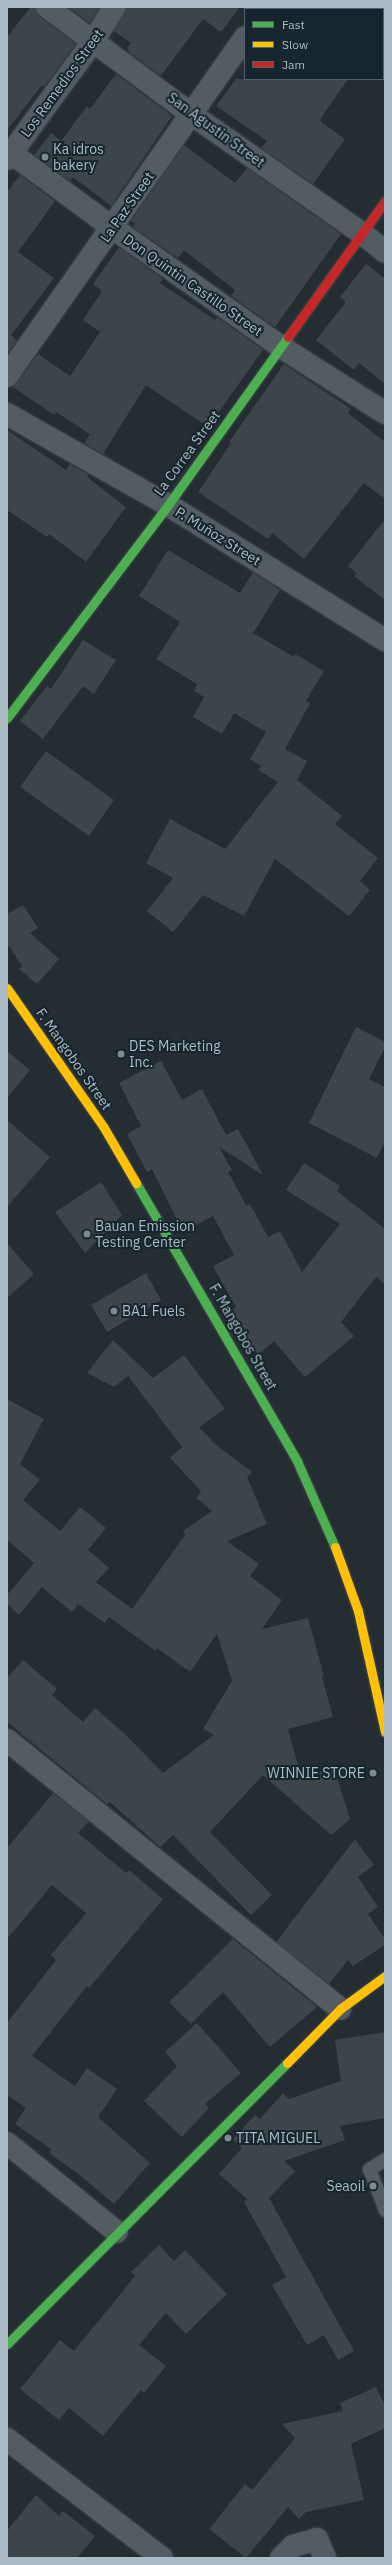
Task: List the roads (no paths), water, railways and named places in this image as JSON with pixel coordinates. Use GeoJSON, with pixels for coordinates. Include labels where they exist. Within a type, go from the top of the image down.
{"type":"FeatureCollection","features":[{"type":"Feature","properties":{"kind":"street","name":"San Agustin Street"},"geometry":{"type":"LineString","coordinates":[[47,7],[94,40],[191,114],[363,234],[385,252]]}},
{"type":"Feature","properties":{"kind":"street","name":"Los Remedios Street"},"geometry":{"type":"LineString","coordinates":[[8,154],[94,40],[115,7]]}},
{"type":"Feature","properties":{"kind":"street","name":"La Paz Street"},"geometry":{"type":"LineString","coordinates":[[7,376],[113,228],[244,38]]}},
{"type":"Feature","properties":{"kind":"street","name":"Don Quintin Castillo Street"},"geometry":{"type":"LineString","coordinates":[[8,154],[281,347],[385,413]]}},
{"type":"Feature","properties":{"kind":"street","name":"La Correa Street"},"geometry":{"type":"LineString","coordinates":[[7,718],[168,505],[363,234],[385,201]]}},
{"type":"Feature","properties":{"kind":"street","name":"P. Muñoz Street"},"geometry":{"type":"LineString","coordinates":[[7,414],[168,505],[385,640]]}},
{"type":"Feature","properties":{"kind":"street","name":"F. Mangobos Street"},"geometry":{"type":"LineString","coordinates":[[7,988],[103,1126],[298,1461],[332,1538],[358,1611],[385,1732]]}},
{"type":"Feature","properties":{"kind":"street"},"geometry":{"type":"LineString","coordinates":[[7,1740],[340,2009]]}},
{"type":"Feature","properties":{"kind":"street"},"geometry":{"type":"LineString","coordinates":[[7,2344],[340,2009],[385,1976]]}},
{"type":"Feature","properties":{"kind":"street"},"geometry":{"type":"LineString","coordinates":[[7,2143],[117,2232]]}},
{"type":"Feature","properties":{"kind":"street"},"geometry":{"type":"LineString","coordinates":[[7,2439],[162,2558]]}},
{"type":"Feature","properties":{"kind":"street"},"geometry":{"type":"LineString","coordinates":[[281,2558],[293,2546],[317,2539],[325,2558]]}},
{"type":"Feature","properties":{"kind":"lane"},"geometry":{"type":"LineString","coordinates":[[385,2159],[369,2169],[385,2210]]}},
{"type":"Feature","properties":{"kind":"place","name":"Ka idros bakery"},"geometry":{"type":"Point","coordinates":[45,157]}},
{"type":"Feature","properties":{"kind":"place","name":"DES Marketing Inc."},"geometry":{"type":"Point","coordinates":[121,1054]}},
{"type":"Feature","properties":{"kind":"place","name":"Bauan Emission Testing Center"},"geometry":{"type":"Point","coordinates":[87,1234]}},
{"type":"Feature","properties":{"kind":"place","name":"BA1 Fuels"},"geometry":{"type":"Point","coordinates":[114,1311]}},
{"type":"Feature","properties":{"kind":"place","name":"WINNIE STORE"},"geometry":{"type":"Point","coordinates":[373,1773]}},
{"type":"Feature","properties":{"kind":"place","name":"TITA MIGUEL"},"geometry":{"type":"Point","coordinates":[228,2138]}},
{"type":"Feature","properties":{"kind":"place","name":"Seaoil"},"geometry":{"type":"Point","coordinates":[373,2186]}}]}
